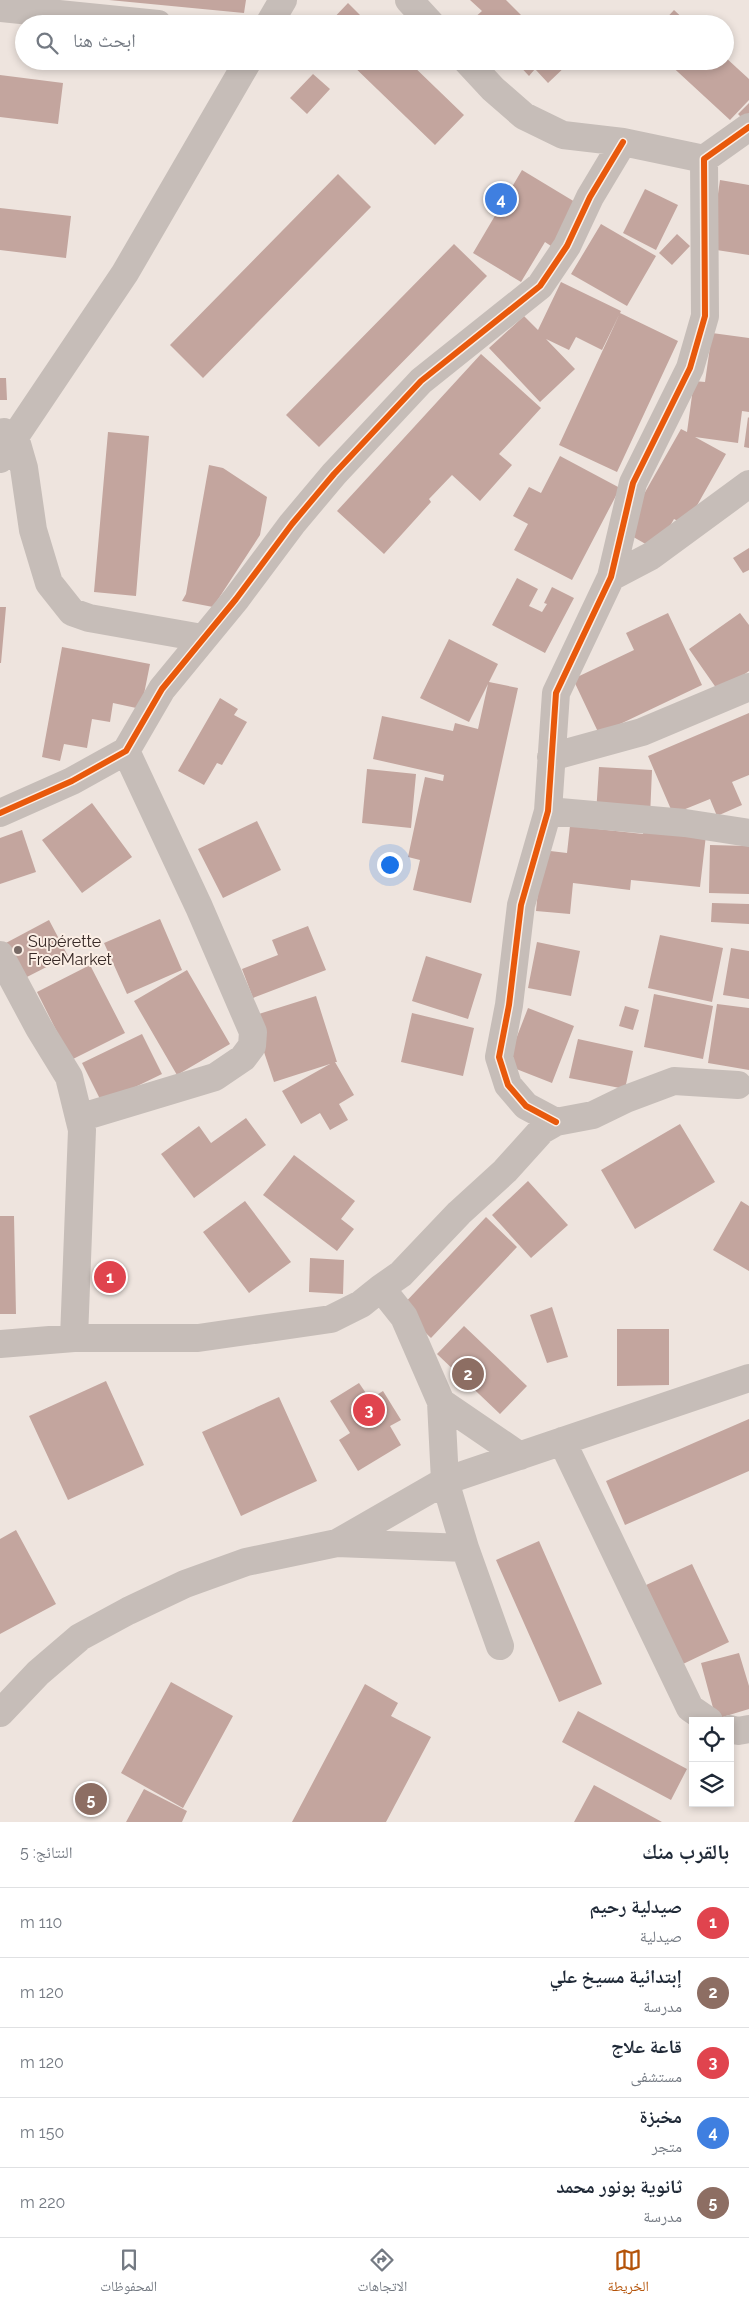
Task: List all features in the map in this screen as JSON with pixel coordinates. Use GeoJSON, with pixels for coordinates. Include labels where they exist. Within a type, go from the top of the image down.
{"type":"FeatureCollection","features":[{"type":"Feature","properties":{"kind":"street"},"geometry":{"type":"LineString","coordinates":[[274,15],[283,0]]}},
{"type":"Feature","properties":{"kind":"street"},"geometry":{"type":"LineString","coordinates":[[409,0],[423,15]]}},
{"type":"Feature","properties":{"kind":"street"},"geometry":{"type":"LineString","coordinates":[[0,8],[69,15]]}},
{"type":"Feature","properties":{"kind":"street"},"geometry":{"type":"LineString","coordinates":[[0,459],[7,433],[125,273],[243,70]]}},
{"type":"Feature","properties":{"kind":"street"},"geometry":{"type":"LineString","coordinates":[[474,70],[492,89],[524,116],[563,135],[623,142],[704,159],[749,126]]}},
{"type":"Feature","properties":{"kind":"street"},"geometry":{"type":"LineString","coordinates":[[0,813],[72,781],[126,751],[162,689],[236,599],[292,524],[334,474],[421,380],[540,286],[567,246],[590,197],[623,142]]}},
{"type":"Feature","properties":{"kind":"street"},"geometry":{"type":"LineString","coordinates":[[556,1122],[526,1106],[508,1084],[499,1057],[509,1005],[521,905],[548,811],[550,757],[556,693],[611,577],[633,483],[690,368],[705,316],[704,159]]}},
{"type":"Feature","properties":{"kind":"street"},"geometry":{"type":"LineString","coordinates":[[7,433],[24,468],[32,530],[49,583],[72,612],[89,618],[202,638]]}},
{"type":"Feature","properties":{"kind":"street"},"geometry":{"type":"LineString","coordinates":[[611,577],[651,556],[749,484]]}},
{"type":"Feature","properties":{"kind":"street"},"geometry":{"type":"LineString","coordinates":[[550,757],[642,732],[749,687]]}},
{"type":"Feature","properties":{"kind":"street"},"geometry":{"type":"LineString","coordinates":[[80,1118],[215,1077],[243,1058],[252,1046],[253,1032],[199,907],[126,751]]}},
{"type":"Feature","properties":{"kind":"street"},"geometry":{"type":"LineString","coordinates":[[548,811],[686,823],[749,833]]}},
{"type":"Feature","properties":{"kind":"street"},"geometry":{"type":"LineString","coordinates":[[0,955],[39,1028],[69,1077],[80,1118],[82,1130],[74,1338]]}},
{"type":"Feature","properties":{"kind":"street"},"geometry":{"type":"LineString","coordinates":[[0,1344],[74,1338],[198,1338],[331,1319],[362,1304],[401,1274],[459,1213],[505,1171],[542,1130],[556,1122],[592,1115],[626,1099],[674,1081],[738,1085]]}},
{"type":"Feature","properties":{"kind":"street"},"geometry":{"type":"LineString","coordinates":[[381,1288],[404,1317],[441,1402],[445,1481],[465,1548],[500,1646]]}},
{"type":"Feature","properties":{"kind":"street"},"geometry":{"type":"LineString","coordinates":[[337,1543],[445,1481],[749,1378]]}},
{"type":"Feature","properties":{"kind":"street"},"geometry":{"type":"LineString","coordinates":[[441,1402],[520,1456]]}},
{"type":"Feature","properties":{"kind":"street"},"geometry":{"type":"LineString","coordinates":[[562,1440],[690,1708],[703,1717]]}},
{"type":"Feature","properties":{"kind":"street"},"geometry":{"type":"LineString","coordinates":[[0,1714],[38,1673],[80,1638],[128,1611],[185,1584],[246,1562],[337,1543],[465,1548]]}},
{"type":"Feature","properties":{"kind":"street"},"geometry":{"type":"LineString","coordinates":[[734,1730],[749,1729]]}},
{"type":"Feature","properties":{"kind":"building"},"geometry":{"type":"Polygon","coordinates":[[[109,0],[246,0],[244,13],[109,0]]]}},
{"type":"Feature","properties":{"kind":"building"},"geometry":{"type":"Polygon","coordinates":[[[470,0],[506,0],[521,15],[478,15],[482,11],[470,0]]]}},
{"type":"Feature","properties":{"kind":"building"},"geometry":{"type":"Polygon","coordinates":[[[348,3],[360,15],[337,15],[348,3]]]}},
{"type":"Feature","properties":{"kind":"building"},"geometry":{"type":"Polygon","coordinates":[[[674,10],[679,15],[669,15],[674,10]]]}},
{"type":"Feature","properties":{"kind":"building"},"geometry":{"type":"Polygon","coordinates":[[[734,65],[749,79],[749,100],[730,120],[676,70],[734,70],[734,65]]]}},
{"type":"Feature","properties":{"kind":"building"},"geometry":{"type":"Polygon","coordinates":[[[357,70],[417,70],[464,115],[435,145],[357,70]]]}},
{"type":"Feature","properties":{"kind":"building"},"geometry":{"type":"Polygon","coordinates":[[[523,70],[534,70],[529,76],[523,70]]]}},
{"type":"Feature","properties":{"kind":"building"},"geometry":{"type":"Polygon","coordinates":[[[536,70],[562,70],[548,83],[536,70]]]}},
{"type":"Feature","properties":{"kind":"building"},"geometry":{"type":"Polygon","coordinates":[[[313,74],[330,89],[307,114],[290,98],[313,74]]]}},
{"type":"Feature","properties":{"kind":"building"},"geometry":{"type":"Polygon","coordinates":[[[0,75],[63,83],[58,124],[0,117],[0,75]]]}},
{"type":"Feature","properties":{"kind":"building"},"geometry":{"type":"Polygon","coordinates":[[[749,103],[749,125],[738,114],[749,103]]]}},
{"type":"Feature","properties":{"kind":"building"},"geometry":{"type":"Polygon","coordinates":[[[522,170],[580,205],[554,248],[545,242],[521,282],[473,253],[522,170]]]}},
{"type":"Feature","properties":{"kind":"building"},"geometry":{"type":"Polygon","coordinates":[[[338,174],[371,207],[203,378],[170,345],[338,174]]]}},
{"type":"Feature","properties":{"kind":"building"},"geometry":{"type":"Polygon","coordinates":[[[720,180],[749,185],[749,255],[710,249],[720,180]]]}},
{"type":"Feature","properties":{"kind":"building"},"geometry":{"type":"Polygon","coordinates":[[[645,189],[678,205],[656,250],[623,233],[645,189]]]}},
{"type":"Feature","properties":{"kind":"building"},"geometry":{"type":"Polygon","coordinates":[[[0,208],[71,216],[66,258],[0,250],[0,208]]]}},
{"type":"Feature","properties":{"kind":"building"},"geometry":{"type":"Polygon","coordinates":[[[601,224],[656,256],[627,306],[571,274],[601,224]]]}},
{"type":"Feature","properties":{"kind":"building"},"geometry":{"type":"Polygon","coordinates":[[[677,234],[690,246],[672,265],[659,253],[677,234]]]}},
{"type":"Feature","properties":{"kind":"building"},"geometry":{"type":"Polygon","coordinates":[[[454,244],[487,276],[319,447],[286,415],[454,244]]]}},
{"type":"Feature","properties":{"kind":"building"},"geometry":{"type":"Polygon","coordinates":[[[561,282],[621,311],[602,350],[576,337],[569,350],[546,339],[575,369],[540,402],[489,348],[524,316],[538,330],[561,282]]]}},
{"type":"Feature","properties":{"kind":"building"},"geometry":{"type":"Polygon","coordinates":[[[620,313],[678,341],[617,472],[559,445],[620,313]]]}},
{"type":"Feature","properties":{"kind":"building"},"geometry":{"type":"Polygon","coordinates":[[[712,333],[749,338],[749,412],[742,411],[738,443],[695,437],[726,454],[686,525],[674,519],[656,550],[623,531],[681,429],[687,432],[694,381],[705,382],[712,333]]]}},
{"type":"Feature","properties":{"kind":"building"},"geometry":{"type":"Polygon","coordinates":[[[481,354],[541,408],[499,454],[512,465],[480,501],[452,475],[429,499],[431,502],[384,554],[337,511],[481,354]]]}},
{"type":"Feature","properties":{"kind":"building"},"geometry":{"type":"Polygon","coordinates":[[[0,378],[6,378],[7,400],[0,400],[0,378]]]}},
{"type":"Feature","properties":{"kind":"building"},"geometry":{"type":"Polygon","coordinates":[[[749,418],[749,448],[744,447],[749,418]]]}},
{"type":"Feature","properties":{"kind":"building"},"geometry":{"type":"Polygon","coordinates":[[[108,432],[149,436],[136,596],[94,592],[108,432]]]}},
{"type":"Feature","properties":{"kind":"building"},"geometry":{"type":"Polygon","coordinates":[[[560,456],[620,488],[572,580],[514,550],[528,524],[513,516],[529,487],[541,493],[560,456]]]}},
{"type":"Feature","properties":{"kind":"building"},"geometry":{"type":"Polygon","coordinates":[[[209,465],[223,468],[267,497],[260,535],[213,607],[182,601],[186,594],[209,465]]]}},
{"type":"Feature","properties":{"kind":"building"},"geometry":{"type":"Polygon","coordinates":[[[749,548],[749,570],[743,573],[733,558],[749,548]]]}},
{"type":"Feature","properties":{"kind":"building"},"geometry":{"type":"Polygon","coordinates":[[[517,578],[538,589],[529,606],[542,612],[547,604],[544,603],[552,587],[574,598],[545,653],[492,625],[517,578]]]}},
{"type":"Feature","properties":{"kind":"building"},"geometry":{"type":"Polygon","coordinates":[[[0,607],[6,607],[1,663],[0,663],[0,607]]]}},
{"type":"Feature","properties":{"kind":"building"},"geometry":{"type":"Polygon","coordinates":[[[668,613],[702,685],[599,734],[573,679],[634,650],[626,633],[668,613]]]}},
{"type":"Feature","properties":{"kind":"building"},"geometry":{"type":"Polygon","coordinates":[[[740,613],[749,625],[749,671],[719,692],[689,649],[740,613]]]}},
{"type":"Feature","properties":{"kind":"building"},"geometry":{"type":"Polygon","coordinates":[[[449,639],[498,664],[489,682],[518,688],[471,903],[413,890],[420,860],[408,857],[425,777],[443,781],[444,775],[373,759],[382,716],[453,731],[455,723],[478,729],[488,684],[469,722],[420,698],[449,639]]]}},
{"type":"Feature","properties":{"kind":"building"},"geometry":{"type":"Polygon","coordinates":[[[62,647],[150,664],[141,709],[113,703],[110,722],[92,719],[87,748],[64,744],[60,761],[42,757],[62,647]]]}},
{"type":"Feature","properties":{"kind":"building"},"geometry":{"type":"Polygon","coordinates":[[[220,698],[238,709],[234,715],[247,722],[222,765],[217,763],[204,785],[178,771],[220,698]]]}},
{"type":"Feature","properties":{"kind":"building"},"geometry":{"type":"Polygon","coordinates":[[[749,713],[749,775],[732,782],[742,805],[717,816],[710,799],[673,814],[648,756],[749,713]]]}},
{"type":"Feature","properties":{"kind":"building"},"geometry":{"type":"Polygon","coordinates":[[[599,767],[652,770],[650,817],[596,814],[599,767]]]}},
{"type":"Feature","properties":{"kind":"building"},"geometry":{"type":"Polygon","coordinates":[[[367,769],[416,774],[411,828],[362,823],[367,769]]]}},
{"type":"Feature","properties":{"kind":"building"},"geometry":{"type":"Polygon","coordinates":[[[92,803],[132,857],[82,893],[42,840],[92,803]]]}},
{"type":"Feature","properties":{"kind":"building"},"geometry":{"type":"Polygon","coordinates":[[[257,821],[281,870],[223,898],[198,849],[257,821]]]}},
{"type":"Feature","properties":{"kind":"building"},"geometry":{"type":"Polygon","coordinates":[[[570,826],[643,834],[644,828],[706,835],[700,887],[631,880],[630,890],[573,883],[570,914],[536,911],[542,850],[567,853],[570,826]]]}},
{"type":"Feature","properties":{"kind":"building"},"geometry":{"type":"Polygon","coordinates":[[[22,830],[36,872],[0,884],[0,838],[22,830]]]}},
{"type":"Feature","properties":{"kind":"building"},"geometry":{"type":"Polygon","coordinates":[[[710,845],[749,846],[749,894],[709,893],[710,845]]]}},
{"type":"Feature","properties":{"kind":"building"},"geometry":{"type":"Polygon","coordinates":[[[712,903],[749,904],[749,924],[711,922],[712,903]]]}},
{"type":"Feature","properties":{"kind":"building"},"geometry":{"type":"Polygon","coordinates":[[[160,919],[182,970],[127,994],[104,943],[160,919]]]}},
{"type":"Feature","properties":{"kind":"building"},"geometry":{"type":"Polygon","coordinates":[[[49,920],[68,956],[23,979],[4,944],[49,920]]]}},
{"type":"Feature","properties":{"kind":"building"},"geometry":{"type":"Polygon","coordinates":[[[308,926],[326,970],[253,998],[242,969],[278,955],[272,940],[308,926]]]}},
{"type":"Feature","properties":{"kind":"building"},"geometry":{"type":"Polygon","coordinates":[[[660,935],[723,948],[712,1002],[648,988],[660,935]]]}},
{"type":"Feature","properties":{"kind":"building"},"geometry":{"type":"Polygon","coordinates":[[[537,942],[580,951],[571,996],[528,988],[537,942]]]}},
{"type":"Feature","properties":{"kind":"building"},"geometry":{"type":"Polygon","coordinates":[[[731,948],[749,951],[749,999],[723,995],[731,948]]]}},
{"type":"Feature","properties":{"kind":"building"},"geometry":{"type":"Polygon","coordinates":[[[426,956],[482,974],[468,1019],[412,1001],[426,956]]]}},
{"type":"Feature","properties":{"kind":"building"},"geometry":{"type":"Polygon","coordinates":[[[90,965],[125,1033],[71,1060],[37,992],[90,965]]]}},
{"type":"Feature","properties":{"kind":"building"},"geometry":{"type":"Polygon","coordinates":[[[187,970],[230,1044],[177,1075],[134,1001],[187,970]]]}},
{"type":"Feature","properties":{"kind":"building"},"geometry":{"type":"Polygon","coordinates":[[[654,994],[713,1006],[703,1059],[644,1047],[654,994]]]}},
{"type":"Feature","properties":{"kind":"building"},"geometry":{"type":"Polygon","coordinates":[[[316,996],[337,1062],[335,1062],[354,1095],[339,1104],[348,1120],[330,1130],[320,1113],[301,1124],[282,1091],[330,1064],[274,1082],[252,1016],[316,996]]]}},
{"type":"Feature","properties":{"kind":"building"},"geometry":{"type":"Polygon","coordinates":[[[717,1004],[749,1008],[749,1070],[708,1063],[717,1004]]]}},
{"type":"Feature","properties":{"kind":"building"},"geometry":{"type":"Polygon","coordinates":[[[625,1006],[639,1010],[633,1030],[619,1026],[625,1006]]]}},
{"type":"Feature","properties":{"kind":"building"},"geometry":{"type":"Polygon","coordinates":[[[528,1008],[574,1026],[552,1083],[506,1065],[528,1008]]]}},
{"type":"Feature","properties":{"kind":"building"},"geometry":{"type":"Polygon","coordinates":[[[412,1013],[474,1028],[463,1076],[401,1062],[412,1013]]]}},
{"type":"Feature","properties":{"kind":"building"},"geometry":{"type":"Polygon","coordinates":[[[142,1034],[162,1074],[102,1103],[82,1063],[142,1034]]]}},
{"type":"Feature","properties":{"kind":"building"},"geometry":{"type":"Polygon","coordinates":[[[578,1039],[633,1051],[625,1089],[569,1078],[578,1039]]]}},
{"type":"Feature","properties":{"kind":"building"},"geometry":{"type":"Polygon","coordinates":[[[246,1118],[266,1145],[194,1198],[161,1154],[199,1126],[211,1143],[246,1118]]]}},
{"type":"Feature","properties":{"kind":"building"},"geometry":{"type":"Polygon","coordinates":[[[680,1124],[715,1182],[635,1229],[601,1170],[680,1124]]]}},
{"type":"Feature","properties":{"kind":"building"},"geometry":{"type":"Polygon","coordinates":[[[294,1155],[355,1201],[341,1219],[354,1229],[337,1251],[263,1195],[294,1155]]]}},
{"type":"Feature","properties":{"kind":"building"},"geometry":{"type":"Polygon","coordinates":[[[528,1181],[568,1225],[531,1258],[492,1215],[528,1181]]]}},
{"type":"Feature","properties":{"kind":"building"},"geometry":{"type":"Polygon","coordinates":[[[245,1201],[291,1262],[249,1293],[203,1232],[245,1201]]]}},
{"type":"Feature","properties":{"kind":"building"},"geometry":{"type":"Polygon","coordinates":[[[741,1201],[749,1206],[749,1271],[713,1250],[741,1201]]]}},
{"type":"Feature","properties":{"kind":"building"},"geometry":{"type":"Polygon","coordinates":[[[0,1216],[14,1216],[16,1314],[0,1314],[0,1216]]]}},
{"type":"Feature","properties":{"kind":"building"},"geometry":{"type":"Polygon","coordinates":[[[486,1217],[517,1247],[431,1338],[400,1308],[486,1217]]]}},
{"type":"Feature","properties":{"kind":"building"},"geometry":{"type":"Polygon","coordinates":[[[310,1258],[344,1260],[343,1294],[309,1292],[310,1258]]]}},
{"type":"Feature","properties":{"kind":"building"},"geometry":{"type":"Polygon","coordinates":[[[552,1307],[568,1357],[547,1363],[530,1315],[552,1307]]]}},
{"type":"Feature","properties":{"kind":"building"},"geometry":{"type":"Polygon","coordinates":[[[464,1326],[527,1386],[500,1414],[437,1354],[464,1326]]]}},
{"type":"Feature","properties":{"kind":"building"},"geometry":{"type":"Polygon","coordinates":[[[617,1329],[669,1329],[669,1385],[617,1386],[617,1329]]]}},
{"type":"Feature","properties":{"kind":"building"},"geometry":{"type":"Polygon","coordinates":[[[106,1381],[144,1465],[68,1500],[29,1416],[106,1381]]]}},
{"type":"Feature","properties":{"kind":"building"},"geometry":{"type":"Polygon","coordinates":[[[359,1383],[370,1399],[383,1391],[401,1420],[390,1426],[401,1445],[358,1471],[339,1440],[350,1433],[330,1401],[359,1383]]]}},
{"type":"Feature","properties":{"kind":"building"},"geometry":{"type":"Polygon","coordinates":[[[279,1397],[317,1481],[241,1516],[202,1432],[279,1397]]]}},
{"type":"Feature","properties":{"kind":"building"},"geometry":{"type":"Polygon","coordinates":[[[749,1419],[749,1471],[625,1525],[606,1481],[749,1419]]]}},
{"type":"Feature","properties":{"kind":"building"},"geometry":{"type":"Polygon","coordinates":[[[16,1530],[56,1604],[0,1634],[0,1539],[16,1530]]]}},
{"type":"Feature","properties":{"kind":"building"},"geometry":{"type":"Polygon","coordinates":[[[539,1541],[602,1684],[559,1702],[496,1560],[539,1541]]]}},
{"type":"Feature","properties":{"kind":"building"},"geometry":{"type":"Polygon","coordinates":[[[692,1564],[729,1642],[683,1664],[646,1585],[692,1564]]]}},
{"type":"Feature","properties":{"kind":"building"},"geometry":{"type":"Polygon","coordinates":[[[739,1653],[749,1686],[749,1709],[723,1717],[715,1717],[701,1663],[739,1653]]]}},
{"type":"Feature","properties":{"kind":"building"},"geometry":{"type":"Polygon","coordinates":[[[171,1682],[233,1716],[183,1808],[121,1773],[171,1682]]]}},
{"type":"Feature","properties":{"kind":"building"},"geometry":{"type":"Polygon","coordinates":[[[365,1684],[398,1703],[391,1716],[431,1737],[386,1822],[292,1822],[365,1684]]]}},
{"type":"Feature","properties":{"kind":"building"},"geometry":{"type":"Polygon","coordinates":[[[578,1711],[687,1769],[671,1800],[562,1742],[578,1711]]]}},
{"type":"Feature","properties":{"kind":"building"},"geometry":{"type":"Polygon","coordinates":[[[594,1785],[662,1822],[574,1822],[594,1785]]]}},
{"type":"Feature","properties":{"kind":"building"},"geometry":{"type":"Polygon","coordinates":[[[144,1789],[187,1811],[182,1822],[126,1822],[144,1789]]]}},
{"type":"Feature","properties":{"kind":"cycle path"},"geometry":{"type":"LineString","coordinates":[[556,1122],[526,1106],[508,1085],[499,1057],[509,1005],[521,905],[548,811],[556,693],[611,577],[633,483],[690,368],[705,316],[704,159],[749,127]]}},
{"type":"Feature","properties":{"kind":"cycle path"},"geometry":{"type":"LineString","coordinates":[[0,813],[72,781],[126,751],[162,689],[236,599],[292,524],[334,474],[421,381],[540,286],[567,246],[590,197],[623,142]]}},
{"type":"Feature","properties":{"kind":"place","name":"مخبزة"},"geometry":{"type":"Point","coordinates":[501,199]}},
{"type":"Feature","properties":{"kind":"place","name":"Supérette FreeMarket"},"geometry":{"type":"Point","coordinates":[18,950]}},
{"type":"Feature","properties":{"kind":"place","name":"صيدلية رحيم"},"geometry":{"type":"Point","coordinates":[110,1277]}},
{"type":"Feature","properties":{"kind":"place","name":"إبتدائية مسيخ علي"},"geometry":{"type":"Point","coordinates":[468,1374]}},
{"type":"Feature","properties":{"kind":"place","name":"قاعة علاج"},"geometry":{"type":"Point","coordinates":[369,1410]}},
{"type":"Feature","properties":{"kind":"place","name":"ثانوية بونور محمد"},"geometry":{"type":"Point","coordinates":[91,1799]}}]}
